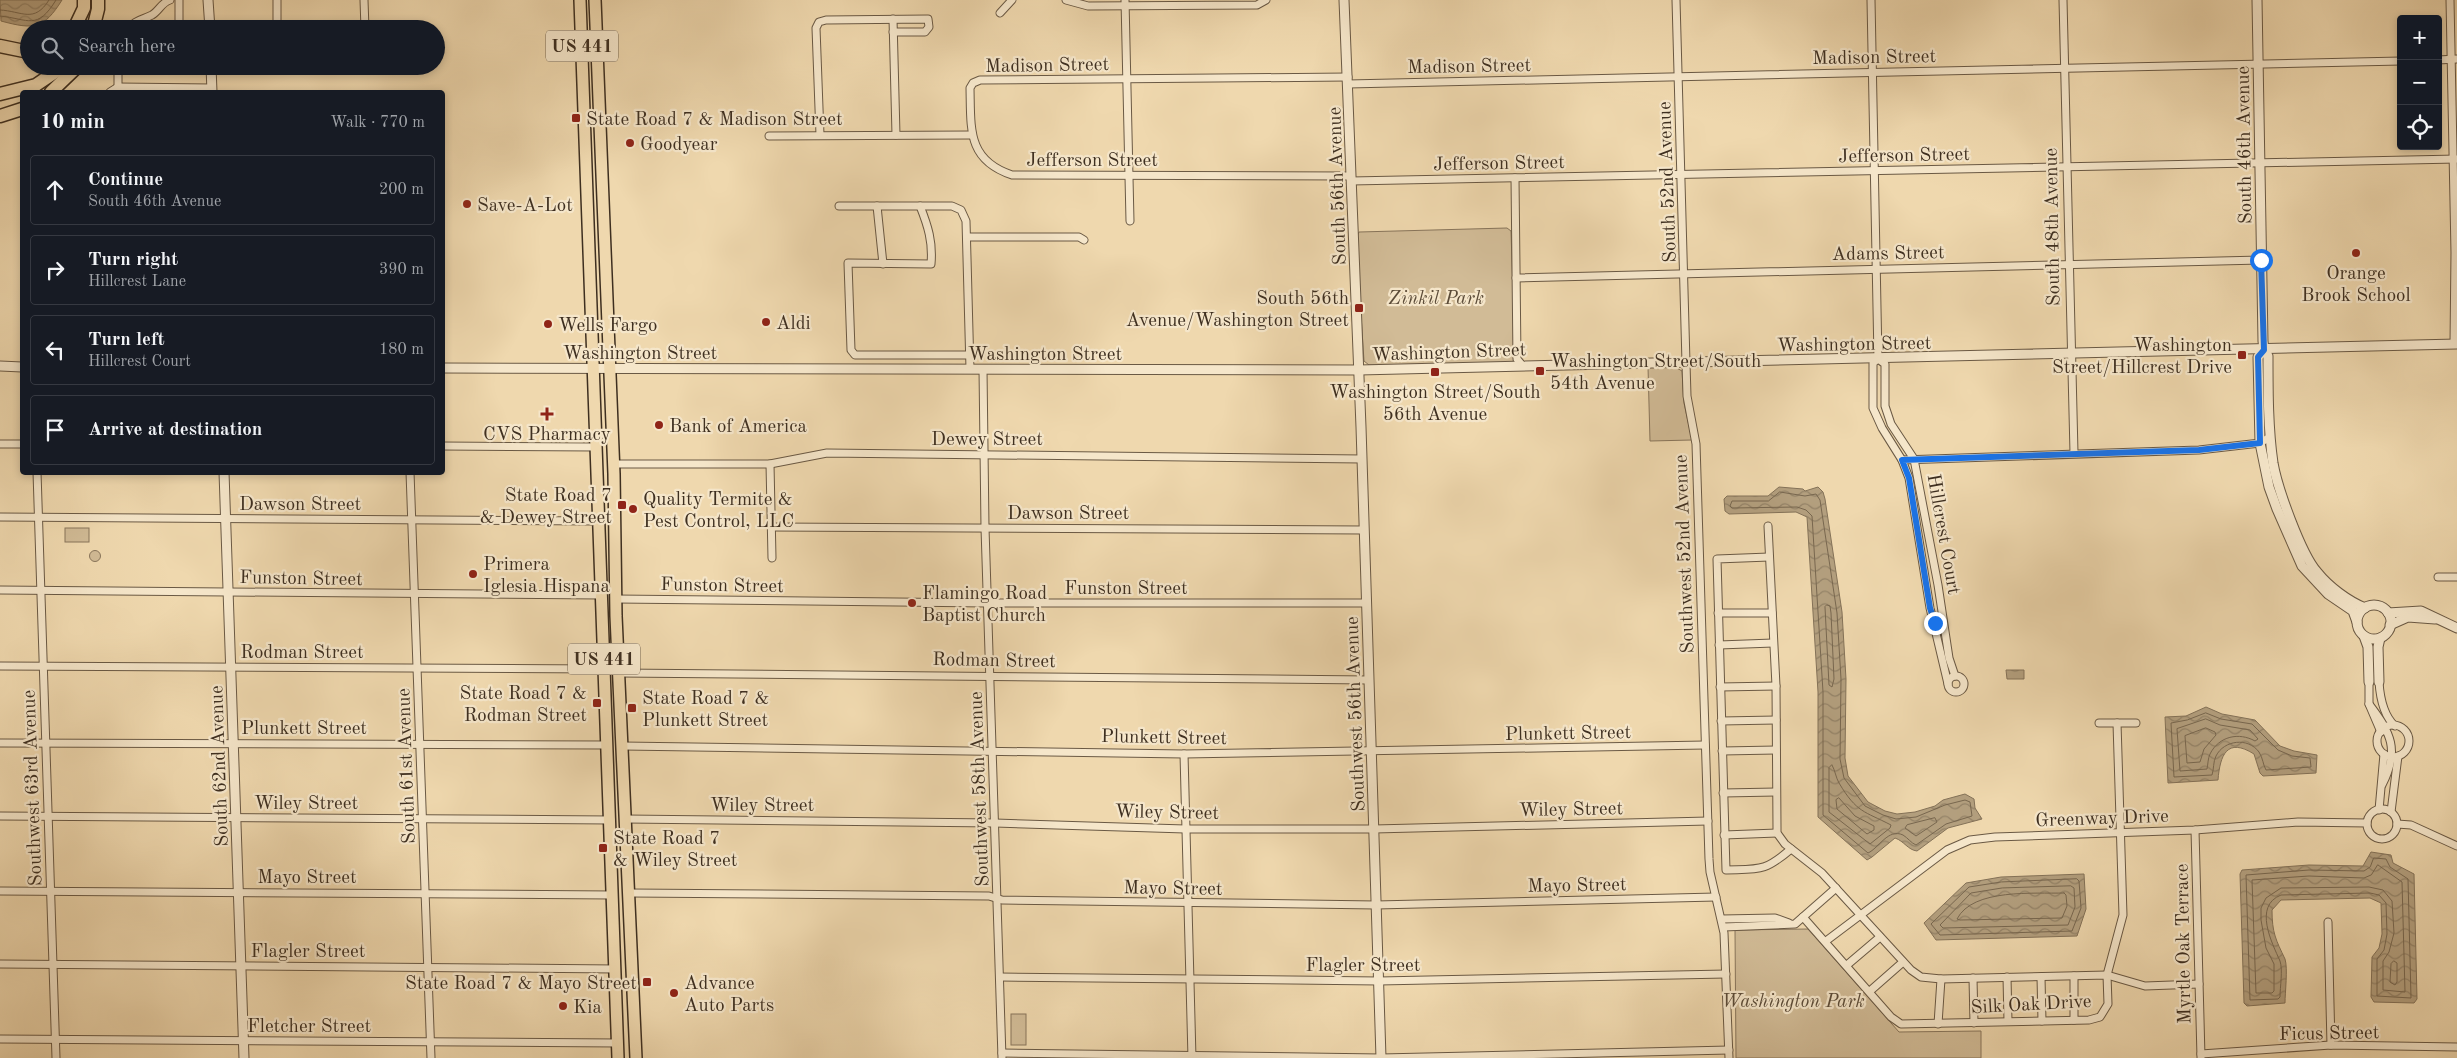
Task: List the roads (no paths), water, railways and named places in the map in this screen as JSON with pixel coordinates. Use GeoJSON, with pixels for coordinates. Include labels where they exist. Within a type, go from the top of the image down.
{"type":"FeatureCollection","features":[{"type":"Feature","properties":{"kind":"highway"},"geometry":{"type":"LineString","coordinates":[[78,20],[84,8],[84,0]]}},
{"type":"Feature","properties":{"kind":"highway"},"geometry":{"type":"LineString","coordinates":[[88,20],[91,0]]}},
{"type":"Feature","properties":{"kind":"highway"},"geometry":{"type":"LineString","coordinates":[[95,20],[98,0]]}},
{"type":"Feature","properties":{"kind":"highway"},"geometry":{"type":"LineString","coordinates":[[104,20],[106,12],[105,0]]}},
{"type":"Feature","properties":{"kind":"highway"},"geometry":{"type":"LineString","coordinates":[[0,46],[20,50]]}},
{"type":"Feature","properties":{"kind":"highway"},"geometry":{"type":"LineString","coordinates":[[0,88],[19,84],[36,75]]}},
{"type":"Feature","properties":{"kind":"highway"},"geometry":{"type":"LineString","coordinates":[[0,94],[36,85],[51,75]]}},
{"type":"Feature","properties":{"kind":"highway"},"geometry":{"type":"LineString","coordinates":[[53,90],[69,75]]}},
{"type":"Feature","properties":{"kind":"highway"},"geometry":{"type":"LineString","coordinates":[[0,116],[20,110]]}},
{"type":"Feature","properties":{"kind":"main road","name":"US 441"},"geometry":{"type":"LineString","coordinates":[[580,0],[611,820],[618,1058]]}},
{"type":"Feature","properties":{"kind":"main road","name":"US 441"},"geometry":{"type":"LineString","coordinates":[[595,0],[614,464],[616,616],[636,1058]]}},
{"type":"Feature","properties":{"kind":"main road"},"geometry":{"type":"LineString","coordinates":[[586,149],[602,178]]}},
{"type":"Feature","properties":{"kind":"main road"},"geometry":{"type":"LineString","coordinates":[[586,163],[602,178]]}},
{"type":"Feature","properties":{"kind":"main road"},"geometry":{"type":"LineString","coordinates":[[601,572],[610,592],[616,599]]}},
{"type":"Feature","properties":{"kind":"main road"},"geometry":{"type":"LineString","coordinates":[[601,595],[616,616]]}},
{"type":"Feature","properties":{"kind":"main road"},"geometry":{"type":"LineString","coordinates":[[610,800],[615,812],[626,819]]}},
{"type":"Feature","properties":{"kind":"main road"},"geometry":{"type":"LineString","coordinates":[[611,820],[622,828],[627,839]]}},
{"type":"Feature","properties":{"kind":"street"},"geometry":{"type":"LineString","coordinates":[[135,20],[152,14],[167,0],[170,0]]}},
{"type":"Feature","properties":{"kind":"street"},"geometry":{"type":"LineString","coordinates":[[179,0],[179,20]]}},
{"type":"Feature","properties":{"kind":"street"},"geometry":{"type":"LineString","coordinates":[[208,0],[209,20]]}},
{"type":"Feature","properties":{"kind":"street"},"geometry":{"type":"LineString","coordinates":[[277,0],[277,20]]}},
{"type":"Feature","properties":{"kind":"street"},"geometry":{"type":"LineString","coordinates":[[364,0],[365,20]]}},
{"type":"Feature","properties":{"kind":"street"},"geometry":{"type":"LineString","coordinates":[[1000,13],[1012,0]]}},
{"type":"Feature","properties":{"kind":"street"},"geometry":{"type":"LineString","coordinates":[[1066,0],[1088,6],[1126,3],[1199,2],[1257,5],[1265,1]]}},
{"type":"Feature","properties":{"kind":"street","name":"South 56th Avenue"},"geometry":{"type":"LineString","coordinates":[[1344,0],[1359,370]]}},
{"type":"Feature","properties":{"kind":"street","name":"South 52nd Avenue"},"geometry":{"type":"LineString","coordinates":[[1676,0],[1686,363]]}},
{"type":"Feature","properties":{"kind":"street"},"geometry":{"type":"LineString","coordinates":[[1871,0],[1878,359]]}},
{"type":"Feature","properties":{"kind":"street","name":"South 48th Avenue"},"geometry":{"type":"LineString","coordinates":[[2063,0],[2070,354],[2074,453]]}},
{"type":"Feature","properties":{"kind":"street","name":"South 46th Avenue"},"geometry":{"type":"LineString","coordinates":[[2256,0],[2264,350],[2268,356],[2270,437],[2278,484],[2313,566],[2334,588],[2356,604],[2365,608]]}},
{"type":"Feature","properties":{"kind":"street"},"geometry":{"type":"LineString","coordinates":[[2450,0],[2454,59],[2456,344]]}},
{"type":"Feature","properties":{"kind":"street"},"geometry":{"type":"LineString","coordinates":[[1126,3],[1130,221]]}},
{"type":"Feature","properties":{"kind":"street"},"geometry":{"type":"LineString","coordinates":[[893,19],[896,135]]}},
{"type":"Feature","properties":{"kind":"street"},"geometry":{"type":"LineString","coordinates":[[820,135],[816,28],[819,22],[826,20],[928,19],[929,27],[925,32],[893,32]]}},
{"type":"Feature","properties":{"kind":"street","name":"Madison Street"},"geometry":{"type":"LineString","coordinates":[[972,135],[970,88],[973,83],[980,80],[1126,78],[1348,80],[1679,77],[2397,60]]}},
{"type":"Feature","properties":{"kind":"street"},"geometry":{"type":"LineString","coordinates":[[118,75],[118,87]]}},
{"type":"Feature","properties":{"kind":"street"},"geometry":{"type":"LineString","coordinates":[[113,90],[118,87],[212,90],[211,75]]}},
{"type":"Feature","properties":{"kind":"street"},"geometry":{"type":"LineString","coordinates":[[770,136],[972,135]]}},
{"type":"Feature","properties":{"kind":"street","name":"Jefferson Street"},"geometry":{"type":"LineString","coordinates":[[972,135],[977,151],[988,163],[1000,171],[1012,175],[1515,178],[2455,159]]}},
{"type":"Feature","properties":{"kind":"street"},"geometry":{"type":"LineString","coordinates":[[1515,178],[1517,359],[1522,365]]}},
{"type":"Feature","properties":{"kind":"street"},"geometry":{"type":"LineString","coordinates":[[839,206],[952,206],[961,210],[966,220],[967,237],[970,369]]}},
{"type":"Feature","properties":{"kind":"street"},"geometry":{"type":"LineString","coordinates":[[877,206],[883,264]]}},
{"type":"Feature","properties":{"kind":"street"},"geometry":{"type":"LineString","coordinates":[[920,206],[931,234],[933,246],[931,264],[848,263],[849,342],[851,350],[855,355],[970,355]]}},
{"type":"Feature","properties":{"kind":"street"},"geometry":{"type":"LineString","coordinates":[[967,237],[1079,237],[1084,240]]}},
{"type":"Feature","properties":{"kind":"street","name":"Adams Street"},"geometry":{"type":"LineString","coordinates":[[1516,278],[2261,260]]}},
{"type":"Feature","properties":{"kind":"street","name":"Washington Street"},"geometry":{"type":"LineString","coordinates":[[445,368],[1359,370],[2456,344]]}},
{"type":"Feature","properties":{"kind":"street","name":"South 46th Avenue"},"geometry":{"type":"LineString","coordinates":[[2264,350],[2258,357],[2260,443],[2269,487],[2302,566],[2328,594],[2353,611],[2357,622]]}},
{"type":"Feature","properties":{"kind":"street","name":"Hillcrest Court"},"geometry":{"type":"LineString","coordinates":[[1948,684],[1930,608],[1909,478],[1902,460],[1882,428],[1873,408],[1873,363],[1878,359],[1884,364],[1885,406],[1891,424],[1914,459],[1938,585],[1949,658],[1955,676]]}},
{"type":"Feature","properties":{"kind":"street","name":"Southwest 52nd Avenue"},"geometry":{"type":"LineString","coordinates":[[1686,363],[1687,396],[1696,444],[1705,745]]}},
{"type":"Feature","properties":{"kind":"street"},"geometry":{"type":"LineString","coordinates":[[0,366],[20,367]]}},
{"type":"Feature","properties":{"kind":"street","name":"Southwest 58th Avenue"},"geometry":{"type":"LineString","coordinates":[[983,369],[987,603],[996,823],[1002,1055]]}},
{"type":"Feature","properties":{"kind":"street","name":"Southwest 56th Avenue"},"geometry":{"type":"LineString","coordinates":[[1359,370],[1381,1058]]}},
{"type":"Feature","properties":{"kind":"street"},"geometry":{"type":"LineString","coordinates":[[1902,460],[2199,450],[2260,443],[2270,437]]}},
{"type":"Feature","properties":{"kind":"street"},"geometry":{"type":"LineString","coordinates":[[0,444],[20,444]]}},
{"type":"Feature","properties":{"kind":"street"},"geometry":{"type":"LineString","coordinates":[[445,446],[596,447]]}},
{"type":"Feature","properties":{"kind":"street","name":"Dewey Street"},"geometry":{"type":"LineString","coordinates":[[614,464],[770,464],[827,454],[1362,459]]}},
{"type":"Feature","properties":{"kind":"street"},"geometry":{"type":"LineString","coordinates":[[770,464],[772,558]]}},
{"type":"Feature","properties":{"kind":"street","name":"Southwest 63rd Avenue"},"geometry":{"type":"LineString","coordinates":[[36,475],[46,743],[46,806],[49,817],[52,891],[56,1058]]}},
{"type":"Feature","properties":{"kind":"street","name":"South 62nd Avenue"},"geometry":{"type":"LineString","coordinates":[[224,475],[244,1058]]}},
{"type":"Feature","properties":{"kind":"street","name":"South 61st Avenue"},"geometry":{"type":"LineString","coordinates":[[410,475],[431,1058]]}},
{"type":"Feature","properties":{"kind":"street","name":"Dawson Street"},"geometry":{"type":"LineString","coordinates":[[0,517],[599,521]]}},
{"type":"Feature","properties":{"kind":"street"},"geometry":{"type":"LineString","coordinates":[[1768,526],[1776,686],[1777,833],[1791,849],[1822,873],[1903,962],[1921,977],[1941,979],[2107,975],[2145,986],[2199,984]]}},
{"type":"Feature","properties":{"kind":"street","name":"Dawson Street"},"geometry":{"type":"LineString","coordinates":[[771,527],[1364,530]]}},
{"type":"Feature","properties":{"kind":"street"},"geometry":{"type":"LineString","coordinates":[[1769,557],[1717,559],[1726,870],[1764,868],[1772,865],[1791,849]]}},
{"type":"Feature","properties":{"kind":"street"},"geometry":{"type":"LineString","coordinates":[[2438,578],[2457,577]]}},
{"type":"Feature","properties":{"kind":"street","name":"Funston Street"},"geometry":{"type":"LineString","coordinates":[[0,590],[414,595],[601,595]]}},
{"type":"Feature","properties":{"kind":"street","name":"Funston Street"},"geometry":{"type":"LineString","coordinates":[[616,599],[987,603],[1367,603]]}},
{"type":"Feature","properties":{"kind":"street"},"geometry":{"type":"LineString","coordinates":[[2397,824],[2391,812],[2395,757],[2392,743],[2370,704],[2368,647],[2357,622],[2361,611],[2365,608],[2376,606],[2388,613],[2421,611],[2457,628]]}},
{"type":"Feature","properties":{"kind":"street"},"geometry":{"type":"LineString","coordinates":[[1718,613],[1772,613]]}},
{"type":"Feature","properties":{"kind":"street"},"geometry":{"type":"LineString","coordinates":[[2388,613],[2390,625]]}},
{"type":"Feature","properties":{"kind":"street"},"geometry":{"type":"LineString","coordinates":[[2382,785],[2395,757],[2406,750],[2409,740],[2404,730],[2395,726],[2390,721],[2382,702],[2379,682],[2378,647],[2380,638],[2390,625],[2408,617],[2443,620]]}},
{"type":"Feature","properties":{"kind":"street"},"geometry":{"type":"LineString","coordinates":[[2364,636],[2380,638]]}},
{"type":"Feature","properties":{"kind":"street"},"geometry":{"type":"LineString","coordinates":[[1719,645],[1773,643]]}},
{"type":"Feature","properties":{"kind":"street","name":"Rodman Street"},"geometry":{"type":"LineString","coordinates":[[0,666],[604,669]]}},
{"type":"Feature","properties":{"kind":"street","name":"Rodman Street"},"geometry":{"type":"LineString","coordinates":[[619,673],[1369,680]]}},
{"type":"Feature","properties":{"kind":"street"},"geometry":{"type":"LineString","coordinates":[[1955,676],[1962,679],[1963,688],[1959,692],[1953,692],[1948,684],[1950,678],[1955,676]]}},
{"type":"Feature","properties":{"kind":"street"},"geometry":{"type":"LineString","coordinates":[[1720,687],[1776,686]]}},
{"type":"Feature","properties":{"kind":"street"},"geometry":{"type":"LineString","coordinates":[[1721,721],[1776,720]]}},
{"type":"Feature","properties":{"kind":"street"},"geometry":{"type":"LineString","coordinates":[[2099,723],[2136,723]]}},
{"type":"Feature","properties":{"kind":"street","name":"Silk Oak Drive"},"geometry":{"type":"LineString","coordinates":[[1803,917],[1897,1022],[1906,1024],[1938,1024],[2096,1019],[2104,1014],[2108,1004],[2107,975],[2113,949],[2123,920],[2117,723]]}},
{"type":"Feature","properties":{"kind":"street"},"geometry":{"type":"LineString","coordinates":[[2379,810],[2384,754],[2377,741],[2384,729],[2395,726]]}},
{"type":"Feature","properties":{"kind":"street","name":"Plunkett Street"},"geometry":{"type":"LineString","coordinates":[[0,743],[608,745]]}},
{"type":"Feature","properties":{"kind":"street"},"geometry":{"type":"LineString","coordinates":[[1002,1055],[1381,1058],[1729,1054],[1723,923],[1710,872],[1705,745]]}},
{"type":"Feature","properties":{"kind":"street","name":"Plunkett Street"},"geometry":{"type":"LineString","coordinates":[[623,746],[1184,754],[1705,745]]}},
{"type":"Feature","properties":{"kind":"street"},"geometry":{"type":"LineString","coordinates":[[1722,751],[1776,750]]}},
{"type":"Feature","properties":{"kind":"street"},"geometry":{"type":"LineString","coordinates":[[1184,754],[1192,1056]]}},
{"type":"Feature","properties":{"kind":"street"},"geometry":{"type":"LineString","coordinates":[[2384,754],[2395,757]]}},
{"type":"Feature","properties":{"kind":"street"},"geometry":{"type":"LineString","coordinates":[[1723,793],[1776,792]]}},
{"type":"Feature","properties":{"kind":"street"},"geometry":{"type":"LineString","coordinates":[[2391,812],[2379,810],[2371,814],[2367,823],[2373,836],[2382,839],[2391,836],[2397,824]]}},
{"type":"Feature","properties":{"kind":"street","name":"Wiley Street"},"geometry":{"type":"LineString","coordinates":[[0,816],[611,820]]}},
{"type":"Feature","properties":{"kind":"street","name":"Wiley Street"},"geometry":{"type":"LineString","coordinates":[[626,819],[996,823],[1186,829],[1374,829],[1708,821]]}},
{"type":"Feature","properties":{"kind":"street","name":"Greenway Drive"},"geometry":{"type":"LineString","coordinates":[[1826,941],[1941,854],[1963,842],[1985,838],[2195,830],[2298,822],[2367,823]]}},
{"type":"Feature","properties":{"kind":"street"},"geometry":{"type":"LineString","coordinates":[[2397,824],[2410,825],[2457,846]]}},
{"type":"Feature","properties":{"kind":"street","name":"Myrtle Oak Terrace"},"geometry":{"type":"LineString","coordinates":[[2195,830],[2201,1056]]}},
{"type":"Feature","properties":{"kind":"street"},"geometry":{"type":"LineString","coordinates":[[1724,835],[1777,833]]}},
{"type":"Feature","properties":{"kind":"street"},"geometry":{"type":"LineString","coordinates":[[1723,923],[1775,918],[1795,924],[1836,888]]}},
{"type":"Feature","properties":{"kind":"street","name":"Mayo Street"},"geometry":{"type":"LineString","coordinates":[[0,891],[613,895]]}},
{"type":"Feature","properties":{"kind":"street","name":"Mayo Street"},"geometry":{"type":"LineString","coordinates":[[630,893],[990,896],[997,899],[1376,905],[1716,897]]}},
{"type":"Feature","properties":{"kind":"street"},"geometry":{"type":"LineString","coordinates":[[2328,922],[2332,1045]]}},
{"type":"Feature","properties":{"kind":"street"},"geometry":{"type":"LineString","coordinates":[[1847,965],[1880,937]]}},
{"type":"Feature","properties":{"kind":"street"},"geometry":{"type":"LineString","coordinates":[[1870,991],[1903,962]]}},
{"type":"Feature","properties":{"kind":"street","name":"Flagler Street"},"geometry":{"type":"LineString","coordinates":[[0,964],[616,968]]}},
{"type":"Feature","properties":{"kind":"street","name":"Flagler Street"},"geometry":{"type":"LineString","coordinates":[[1000,976],[1379,981],[1726,974]]}},
{"type":"Feature","properties":{"kind":"street"},"geometry":{"type":"LineString","coordinates":[[2074,976],[2074,1020]]}},
{"type":"Feature","properties":{"kind":"street"},"geometry":{"type":"LineString","coordinates":[[2007,977],[2008,1022]]}},
{"type":"Feature","properties":{"kind":"street"},"geometry":{"type":"LineString","coordinates":[[2042,977],[2042,1021]]}},
{"type":"Feature","properties":{"kind":"street"},"geometry":{"type":"LineString","coordinates":[[1974,978],[1974,1022]]}},
{"type":"Feature","properties":{"kind":"street"},"geometry":{"type":"LineString","coordinates":[[1938,1024],[1941,979]]}},
{"type":"Feature","properties":{"kind":"street","name":"Fletcher Street"},"geometry":{"type":"LineString","coordinates":[[0,1039],[618,1043]]}},
{"type":"Feature","properties":{"kind":"street","name":"Ficus Street"},"geometry":{"type":"LineString","coordinates":[[2201,1056],[2332,1045],[2457,1047]]}},
{"type":"Feature","properties":{"kind":"water"},"geometry":{"type":"Polygon","coordinates":[[[0,0],[62,0],[56,10],[46,20],[20,20],[20,26],[1,21],[0,0]]]}},
{"type":"Feature","properties":{"kind":"water"},"geometry":{"type":"Polygon","coordinates":[[[1779,487],[1803,489],[1805,491],[1818,487],[1823,492],[1825,499],[1842,612],[1846,679],[1845,758],[1848,776],[1868,802],[1885,811],[1897,814],[1915,812],[1935,806],[1943,800],[1965,794],[1974,799],[1975,808],[1982,819],[1948,828],[1917,851],[1895,838],[1867,860],[1818,817],[1818,692],[1807,517],[1796,512],[1729,514],[1725,511],[1724,499],[1727,496],[1768,496],[1779,487]]]}},
{"type":"Feature","properties":{"kind":"water"},"geometry":{"type":"Polygon","coordinates":[[[2006,670],[2024,670],[2024,679],[2007,679],[2006,670]]]}},
{"type":"Feature","properties":{"kind":"water"},"geometry":{"type":"Polygon","coordinates":[[[2206,707],[2222,714],[2255,720],[2280,746],[2294,751],[2317,755],[2316,773],[2263,776],[2260,773],[2254,754],[2237,747],[2231,748],[2223,756],[2218,780],[2168,783],[2165,717],[2186,716],[2206,707]]]}},
{"type":"Feature","properties":{"kind":"water"},"geometry":{"type":"Polygon","coordinates":[[[2371,852],[2391,855],[2393,863],[2414,874],[2417,999],[2414,1003],[2374,1002],[2371,997],[2372,957],[2379,948],[2382,934],[2381,903],[2370,898],[2281,900],[2272,910],[2272,918],[2275,936],[2286,963],[2285,1003],[2247,1006],[2244,1003],[2240,874],[2242,870],[2309,865],[2363,866],[2371,852]]]}},
{"type":"Feature","properties":{"kind":"water"},"geometry":{"type":"Polygon","coordinates":[[[2084,874],[2086,909],[2077,936],[1936,940],[1924,923],[1966,883],[2001,877],[2084,874]]]}},
{"type":"Feature","properties":{"kind":"place","name":"State Road 7 & Madison Street"},"geometry":{"type":"Point","coordinates":[576,118]}},
{"type":"Feature","properties":{"kind":"place","name":"Goodyear"},"geometry":{"type":"Point","coordinates":[630,143]}},
{"type":"Feature","properties":{"kind":"place","name":"Save-A-Lot"},"geometry":{"type":"Point","coordinates":[467,204]}},
{"type":"Feature","properties":{"kind":"place","name":"Orange Brook School"},"geometry":{"type":"Point","coordinates":[2356,253]}},
{"type":"Feature","properties":{"kind":"place","name":"South 56th Avenue/Washington Street"},"geometry":{"type":"Point","coordinates":[1359,308]}},
{"type":"Feature","properties":{"kind":"place","name":"Aldi"},"geometry":{"type":"Point","coordinates":[766,322]}},
{"type":"Feature","properties":{"kind":"place","name":"Wells Fargo"},"geometry":{"type":"Point","coordinates":[548,324]}},
{"type":"Feature","properties":{"kind":"place","name":"Washington Street/Hillcrest Drive"},"geometry":{"type":"Point","coordinates":[2242,355]}},
{"type":"Feature","properties":{"kind":"place","name":"Washington Street/South 54th Avenue"},"geometry":{"type":"Point","coordinates":[1540,371]}},
{"type":"Feature","properties":{"kind":"place","name":"Washington Street/South 56th Avenue"},"geometry":{"type":"Point","coordinates":[1435,372]}},
{"type":"Feature","properties":{"kind":"place","name":"CVS Pharmacy"},"geometry":{"type":"Point","coordinates":[547,414]}},
{"type":"Feature","properties":{"kind":"place","name":"Bank of America"},"geometry":{"type":"Point","coordinates":[659,425]}},
{"type":"Feature","properties":{"kind":"place","name":"State Road 7 & Dewey Street"},"geometry":{"type":"Point","coordinates":[622,505]}},
{"type":"Feature","properties":{"kind":"place","name":"Quality Termite & Pest Control, LLC"},"geometry":{"type":"Point","coordinates":[633,509]}},
{"type":"Feature","properties":{"kind":"place","name":"Primera Iglesia Hispana"},"geometry":{"type":"Point","coordinates":[473,574]}},
{"type":"Feature","properties":{"kind":"place","name":"Flamingo Road Baptist Church"},"geometry":{"type":"Point","coordinates":[912,603]}},
{"type":"Feature","properties":{"kind":"place","name":"State Road 7 & Rodman Street"},"geometry":{"type":"Point","coordinates":[597,703]}},
{"type":"Feature","properties":{"kind":"place","name":"State Road 7 & Plunkett Street"},"geometry":{"type":"Point","coordinates":[632,708]}},
{"type":"Feature","properties":{"kind":"place","name":"State Road 7 & Wiley Street"},"geometry":{"type":"Point","coordinates":[603,848]}},
{"type":"Feature","properties":{"kind":"place","name":"State Road 7 & Mayo Street"},"geometry":{"type":"Point","coordinates":[647,982]}},
{"type":"Feature","properties":{"kind":"place","name":"Advance Auto Parts"},"geometry":{"type":"Point","coordinates":[674,993]}},
{"type":"Feature","properties":{"kind":"place","name":"Kia"},"geometry":{"type":"Point","coordinates":[563,1006]}},
{"type":"Feature","properties":{"kind":"park label","name":"Zinkil Park"},"geometry":{"type":"Point","coordinates":[1436,297]}},
{"type":"Feature","properties":{"kind":"park label","name":"Washington Park"},"geometry":{"type":"Point","coordinates":[1793,1000]}}]}
